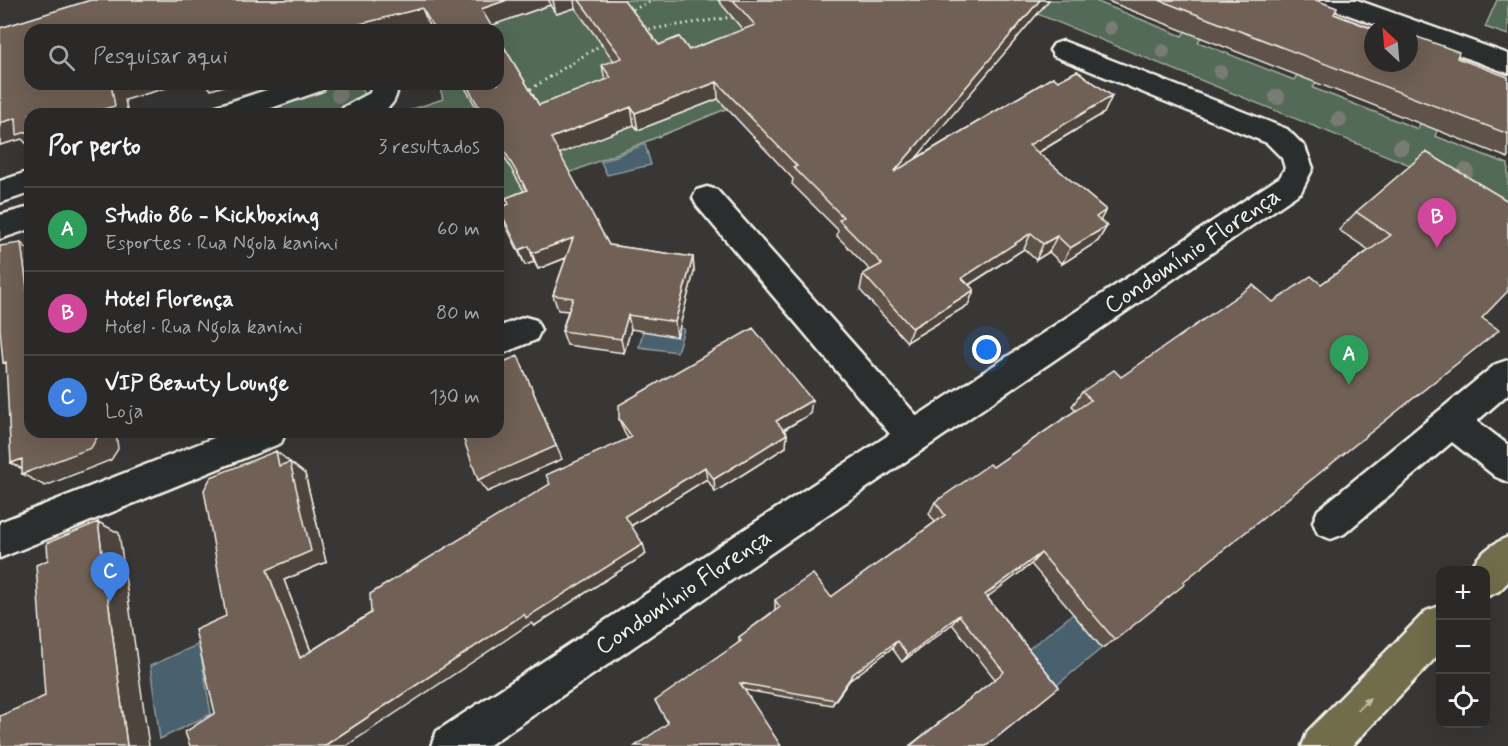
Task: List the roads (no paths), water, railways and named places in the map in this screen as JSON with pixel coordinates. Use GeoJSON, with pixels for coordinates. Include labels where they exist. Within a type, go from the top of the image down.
{"type":"FeatureCollection","features":[{"type":"Feature","properties":{"kind":"main road"},"geometry":{"type":"LineString","coordinates":[[1490,573],[1508,555]]}},
{"type":"Feature","properties":{"kind":"main road"},"geometry":{"type":"LineString","coordinates":[[1323,746],[1436,629]]}},
{"type":"Feature","properties":{"kind":"lane"},"geometry":{"type":"LineString","coordinates":[[1333,0],[1383,18]]}},
{"type":"Feature","properties":{"kind":"lane"},"geometry":{"type":"LineString","coordinates":[[1418,31],[1508,64]]}},
{"type":"Feature","properties":{"kind":"lane","name":"Condomínio Florença"},"geometry":{"type":"LineString","coordinates":[[452,746],[1291,184],[1299,168],[1294,153],[1277,136],[1063,50]]}},
{"type":"Feature","properties":{"kind":"lane"},"geometry":{"type":"LineString","coordinates":[[242,108],[296,90]]}},
{"type":"Feature","properties":{"kind":"lane"},"geometry":{"type":"LineString","coordinates":[[367,108],[377,103],[384,90]]}},
{"type":"Feature","properties":{"kind":"lane"},"geometry":{"type":"LineString","coordinates":[[0,192],[24,184]]}},
{"type":"Feature","properties":{"kind":"lane"},"geometry":{"type":"LineString","coordinates":[[707,198],[914,437]]}},
{"type":"Feature","properties":{"kind":"lane"},"geometry":{"type":"LineString","coordinates":[[0,227],[24,220]]}},
{"type":"Feature","properties":{"kind":"lane"},"geometry":{"type":"LineString","coordinates":[[1331,522],[1508,374]]}},
{"type":"Feature","properties":{"kind":"lane"},"geometry":{"type":"LineString","coordinates":[[1452,421],[1508,466]]}},
{"type":"Feature","properties":{"kind":"lane"},"geometry":{"type":"LineString","coordinates":[[0,540],[254,438]]}},
{"type":"Feature","properties":{"kind":"water"},"geometry":{"type":"Polygon","coordinates":[[[645,144],[651,165],[607,175],[601,162],[645,144]]]}},
{"type":"Feature","properties":{"kind":"water"},"geometry":{"type":"Polygon","coordinates":[[[658,325],[684,329],[677,352],[639,347],[643,331],[658,325]]]}},
{"type":"Feature","properties":{"kind":"water"},"geometry":{"type":"Polygon","coordinates":[[[1073,614],[1102,648],[1051,690],[1022,654],[1073,614]]]}},
{"type":"Feature","properties":{"kind":"water"},"geometry":{"type":"Polygon","coordinates":[[[199,644],[211,714],[160,739],[150,666],[199,644]]]}},
{"type":"Feature","properties":{"kind":"place","name":"Hotel Florença"},"geometry":{"type":"Point","coordinates":[1437,248]}},
{"type":"Feature","properties":{"kind":"place","name":"Studio 86 - Kickboxing"},"geometry":{"type":"Point","coordinates":[1349,385]}},
{"type":"Feature","properties":{"kind":"place","name":"VIP Beauty Lounge"},"geometry":{"type":"Point","coordinates":[110,602]}}]}
